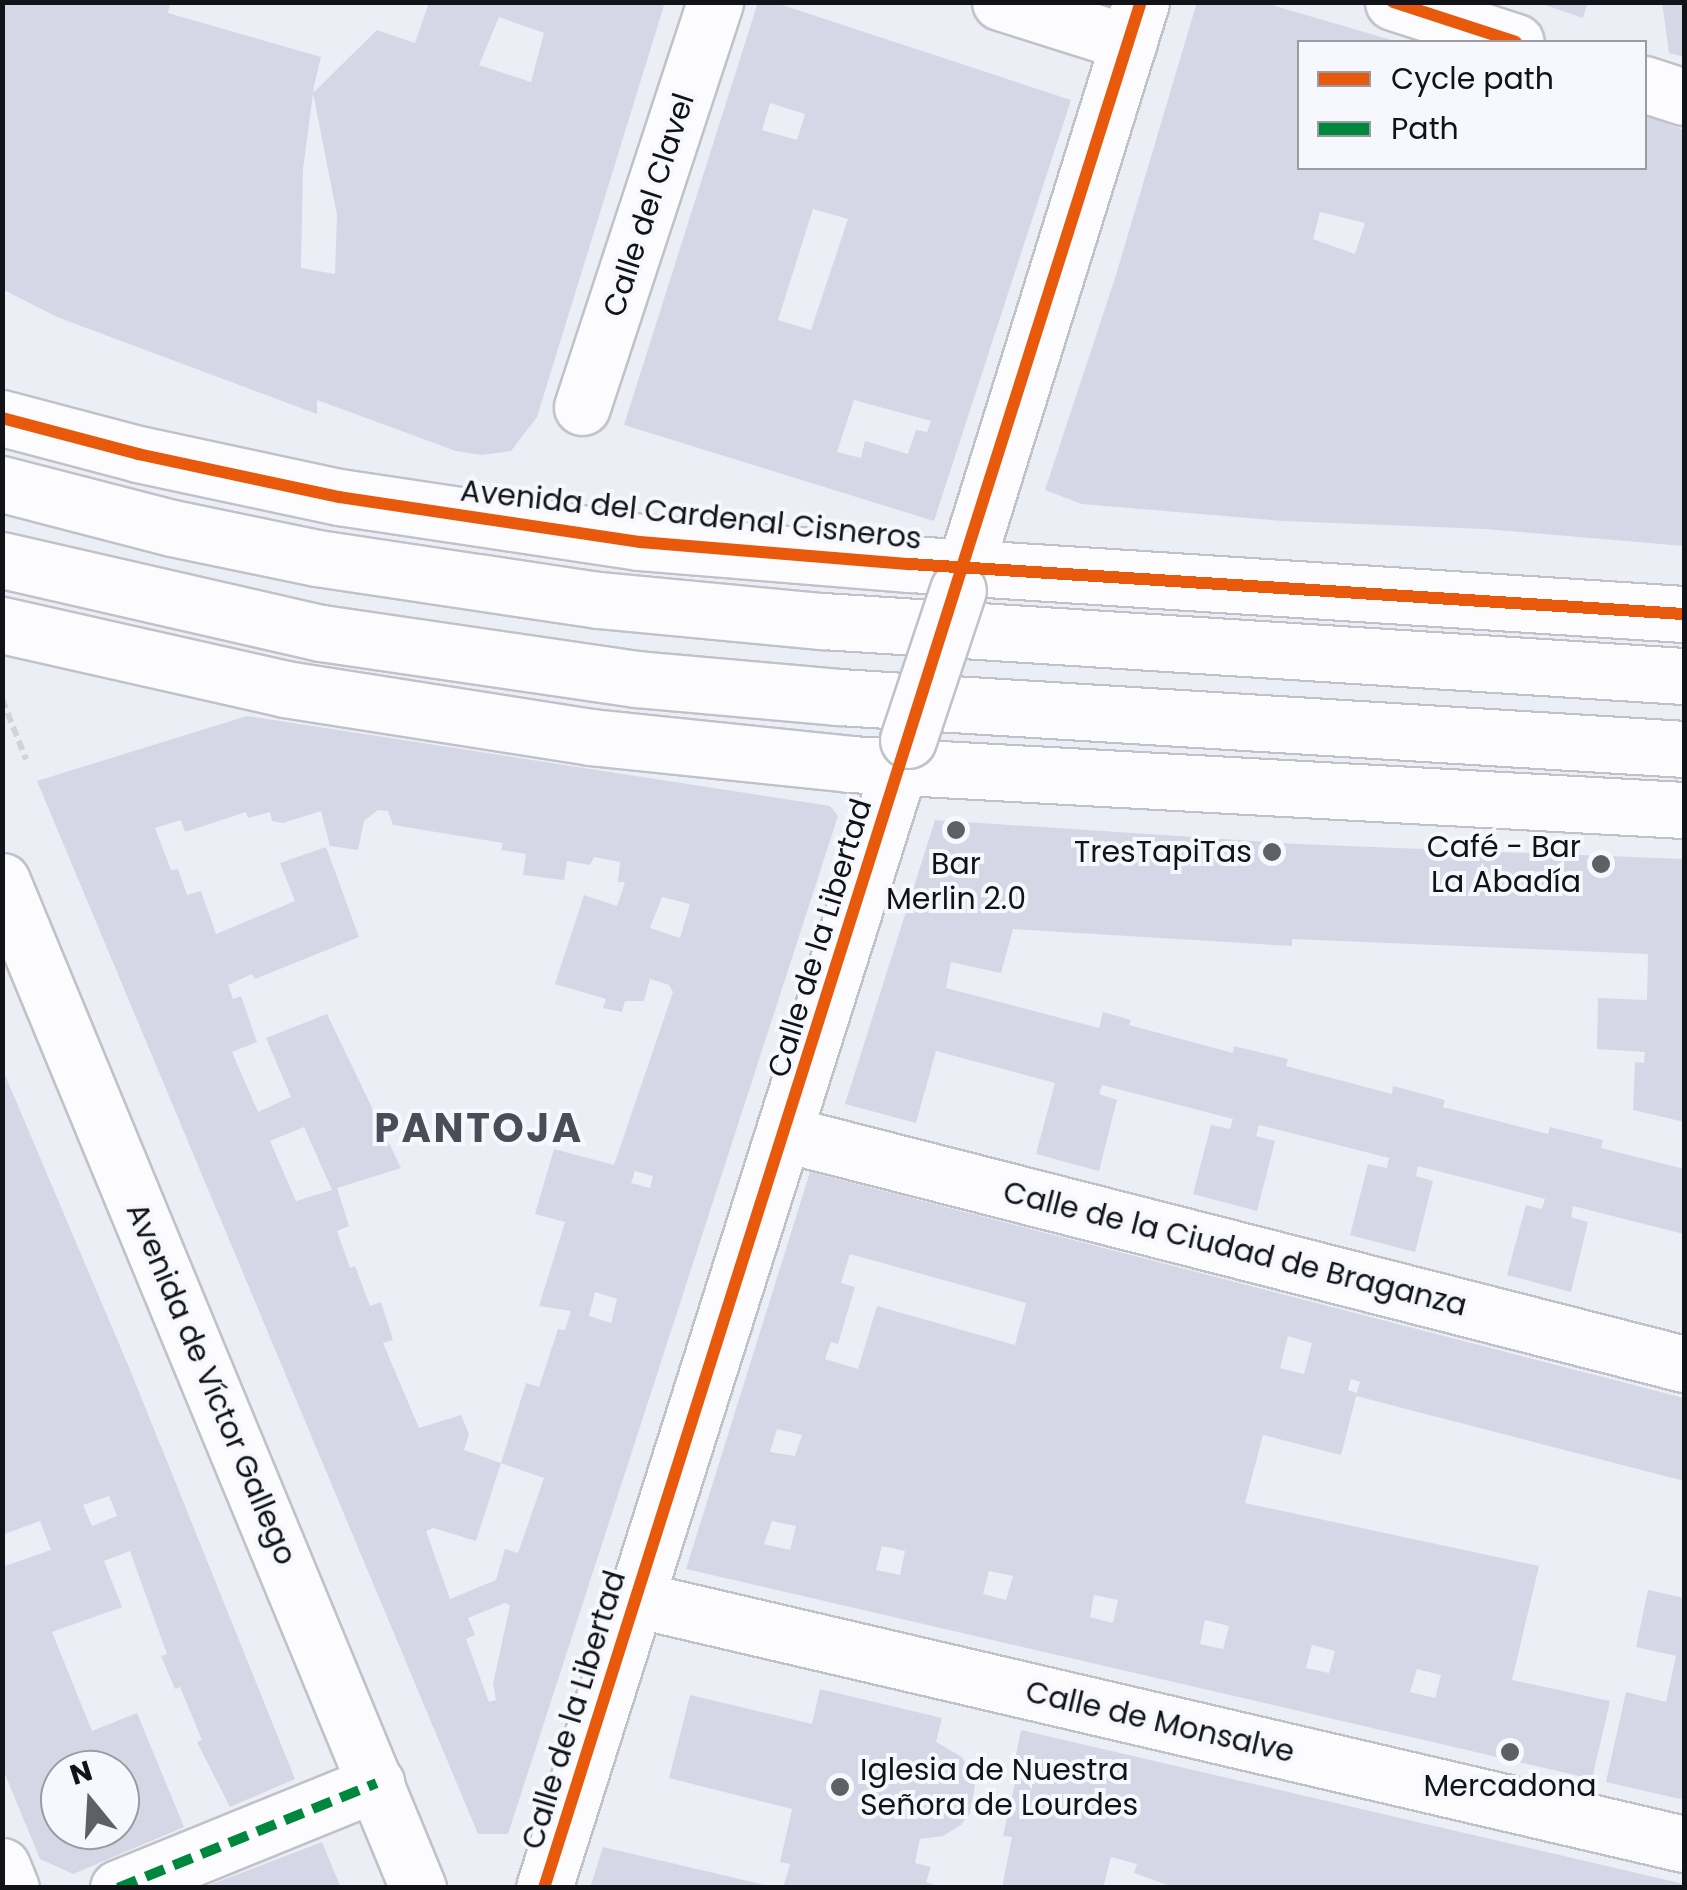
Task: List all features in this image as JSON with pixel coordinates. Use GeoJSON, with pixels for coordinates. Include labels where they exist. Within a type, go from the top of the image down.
{"type":"FeatureCollection","features":[{"type":"Feature","properties":{"kind":"main road","name":"Calle del Clavel"},"geometry":{"type":"LineString","coordinates":[[582,407],[715,2]]}},
{"type":"Feature","properties":{"kind":"main road"},"geometry":{"type":"LineString","coordinates":[[1000,2],[1136,23]]}},
{"type":"Feature","properties":{"kind":"main road"},"geometry":{"type":"LineString","coordinates":[[1392,2],[1510,40]]}},
{"type":"Feature","properties":{"kind":"main road","name":"Calle de la Libertad"},"geometry":{"type":"LineString","coordinates":[[544,1888],[1136,23]]}},
{"type":"Feature","properties":{"kind":"main road"},"geometry":{"type":"LineString","coordinates":[[1647,85],[1684,97]]}},
{"type":"Feature","properties":{"kind":"main road","name":"Avenida del Cardenal Cisneros"},"geometry":{"type":"LineString","coordinates":[[2,418],[278,485],[520,528],[961,578],[1684,614]]}},
{"type":"Feature","properties":{"kind":"main road"},"geometry":{"type":"LineString","coordinates":[[2,484],[172,528],[316,558],[599,600],[823,621],[1684,676]]}},
{"type":"Feature","properties":{"kind":"main road"},"geometry":{"type":"LineString","coordinates":[[2,560],[321,633],[637,679],[839,697],[1684,750]]}},
{"type":"Feature","properties":{"kind":"main road"},"geometry":{"type":"LineString","coordinates":[[2,624],[208,674],[460,720],[590,737],[904,753],[1684,810]]}},
{"type":"Feature","properties":{"kind":"main road","name":"Avenida de Víctor Gallego"},"geometry":{"type":"LineString","coordinates":[[2,880],[418,1888]]}},
{"type":"Feature","properties":{"kind":"main road","name":"Calle de la Ciudad de Braganza"},"geometry":{"type":"LineString","coordinates":[[785,1134],[1684,1364]]}},
{"type":"Feature","properties":{"kind":"main road","name":"Calle de Monsalve"},"geometry":{"type":"LineString","coordinates":[[635,1599],[1684,1844]]}},
{"type":"Feature","properties":{"kind":"main road"},"geometry":{"type":"LineString","coordinates":[[118,1888],[377,1783]]}},
{"type":"Feature","properties":{"kind":"main road"},"geometry":{"type":"LineString","coordinates":[[2,1866],[11,1888]]}},
{"type":"Feature","properties":{"kind":"path"},"geometry":{"type":"LineString","coordinates":[[2,700],[26,760]]}},
{"type":"Feature","properties":{"kind":"building"},"geometry":{"type":"Polygon","coordinates":[[[2,2],[170,2],[168,13],[321,57],[313,93],[377,30],[415,43],[429,2],[665,2],[537,417],[511,451],[481,455],[456,451],[317,400],[317,414],[57,317],[2,289],[2,2]],[[499,17],[479,65],[531,82],[544,33],[499,17]],[[313,93],[303,169],[301,268],[335,274],[337,215],[313,93]]]}},
{"type":"Feature","properties":{"kind":"building"},"geometry":{"type":"Polygon","coordinates":[[[758,2],[773,2],[1071,100],[934,521],[624,425],[758,2]],[[770,103],[762,130],[797,140],[805,114],[770,103]],[[813,209],[778,320],[811,330],[848,219],[813,209]],[[854,400],[837,452],[861,458],[865,441],[908,454],[916,430],[927,432],[931,421],[854,400]]]}},
{"type":"Feature","properties":{"kind":"building"},"geometry":{"type":"Polygon","coordinates":[[[1197,2],[1261,2],[1392,40],[1297,40],[1297,170],[1647,170],[1647,116],[1684,130],[1684,546],[1485,529],[1283,521],[1082,504],[1045,490],[1115,278],[1197,2]],[[1320,212],[1313,239],[1355,254],[1365,223],[1320,212]]]}},
{"type":"Feature","properties":{"kind":"building"},"geometry":{"type":"Polygon","coordinates":[[[1536,2],[1588,2],[1583,18],[1536,2]]]}},
{"type":"Feature","properties":{"kind":"building"},"geometry":{"type":"Polygon","coordinates":[[[1662,2],[1684,2],[1684,57],[1669,53],[1662,2]]]}},
{"type":"Feature","properties":{"kind":"building"},"geometry":{"type":"Polygon","coordinates":[[[247,716],[830,806],[838,816],[508,1834],[478,1834],[37,781],[247,716]],[[378,810],[364,821],[358,850],[330,846],[321,811],[283,823],[272,821],[270,812],[248,818],[246,812],[185,832],[181,820],[155,828],[171,870],[178,869],[187,895],[201,891],[216,934],[295,901],[280,863],[326,847],[359,937],[255,979],[252,974],[228,985],[233,999],[241,996],[257,1042],[232,1052],[258,1112],[291,1097],[266,1038],[327,1014],[401,1168],[337,1188],[349,1226],[337,1231],[350,1268],[355,1266],[370,1306],[381,1302],[393,1340],[383,1343],[419,1428],[461,1415],[469,1434],[464,1450],[501,1463],[526,1383],[539,1387],[558,1329],[565,1330],[571,1311],[539,1306],[565,1222],[535,1214],[554,1149],[614,1165],[673,992],[669,985],[650,979],[644,1001],[625,1001],[622,1012],[603,1008],[606,999],[555,984],[584,895],[617,906],[625,882],[618,882],[620,862],[594,857],[590,865],[567,861],[564,880],[523,875],[526,854],[501,850],[503,843],[393,825],[388,811],[378,810]],[[662,897],[650,928],[680,938],[690,904],[662,897]],[[304,1127],[270,1141],[296,1201],[332,1190],[304,1127]],[[635,1171],[631,1183],[650,1188],[653,1176],[635,1171]],[[595,1292],[589,1316],[611,1323],[617,1299],[595,1292]],[[501,1463],[476,1541],[433,1528],[426,1531],[450,1599],[496,1580],[505,1549],[518,1553],[544,1478],[501,1463]],[[505,1603],[468,1618],[475,1635],[466,1639],[489,1702],[496,1700],[493,1684],[510,1605],[505,1603]]]}},
{"type":"Feature","properties":{"kind":"building"},"geometry":{"type":"Polygon","coordinates":[[[935,820],[1297,844],[1684,859],[1684,1122],[1633,1110],[1635,1062],[1644,1063],[1645,1052],[1597,1049],[1598,998],[1647,1000],[1648,954],[1292,939],[1292,946],[1013,929],[1001,973],[951,962],[946,988],[1099,1028],[1103,1012],[1131,1020],[1129,1025],[1233,1053],[1234,1046],[1288,1059],[1286,1066],[1392,1094],[1393,1086],[1445,1100],[1443,1107],[1548,1134],[1550,1127],[1603,1140],[1601,1148],[1684,1169],[1684,1234],[1573,1206],[1571,1217],[1588,1222],[1571,1292],[1507,1275],[1526,1205],[1542,1209],[1545,1199],[1481,1182],[1418,1166],[1416,1176],[1433,1181],[1415,1252],[1350,1235],[1368,1164],[1387,1168],[1389,1158],[1259,1125],[1256,1136],[1275,1141],[1257,1211],[1193,1194],[1211,1125],[1230,1129],[1233,1119],[1102,1085],[1099,1094],[1117,1100],[1099,1171],[1036,1154],[1055,1083],[936,1051],[916,1123],[845,1104],[935,820]]]}},
{"type":"Feature","properties":{"kind":"building"},"geometry":{"type":"Polygon","coordinates":[[[2,1068],[131,1372],[295,1779],[230,1807],[197,1742],[202,1740],[180,1687],[175,1689],[161,1656],[167,1654],[130,1551],[104,1561],[122,1607],[52,1632],[92,1731],[137,1713],[184,1827],[140,1846],[140,1750],[40,1750],[40,1850],[130,1850],[73,1874],[40,1859],[2,1767],[2,1567],[51,1550],[40,1521],[2,1535],[2,1068]],[[109,1496],[83,1505],[92,1526],[117,1516],[109,1496]]]}},
{"type":"Feature","properties":{"kind":"building"},"geometry":{"type":"Polygon","coordinates":[[[810,1172],[1684,1398],[1684,1481],[1356,1396],[1341,1455],[1263,1435],[1245,1503],[1539,1566],[1512,1680],[1610,1701],[1592,1779],[686,1569],[810,1172]],[[850,1254],[841,1283],[855,1287],[838,1344],[831,1342],[825,1359],[858,1369],[877,1306],[1015,1345],[1026,1303],[850,1254]],[[1288,1336],[1280,1368],[1304,1374],[1312,1343],[1288,1336]],[[1351,1379],[1348,1390],[1357,1393],[1360,1382],[1351,1379]],[[777,1429],[770,1452],[795,1456],[802,1435],[777,1429]],[[772,1521],[764,1544],[790,1550],[796,1526],[772,1521]],[[882,1546],[876,1570],[900,1575],[905,1551],[882,1546]],[[989,1571],[983,1594],[1006,1600],[1013,1576],[989,1571]],[[1094,1595],[1090,1617],[1113,1623],[1118,1600],[1094,1595]],[[1205,1620],[1200,1644],[1223,1649],[1229,1626],[1205,1620]],[[1312,1645],[1306,1668],[1329,1673],[1335,1651],[1312,1645]],[[1417,1669],[1410,1692],[1435,1698],[1441,1675],[1417,1669]]]}},
{"type":"Feature","properties":{"kind":"building"},"geometry":{"type":"Polygon","coordinates":[[[1648,1590],[1684,1598],[1684,1800],[1606,1782],[1626,1692],[1666,1702],[1676,1656],[1636,1647],[1648,1590]]]}},
{"type":"Feature","properties":{"kind":"building","name":"Iglesia de Nuestra Señora de Lourdes"},"geometry":{"type":"Polygon","coordinates":[[[820,1689],[942,1718],[936,1742],[962,1757],[975,1785],[970,1813],[961,1825],[943,1836],[920,1839],[915,1863],[931,1867],[926,1882],[943,1888],[783,1888],[790,1864],[780,1862],[792,1809],[669,1778],[690,1695],[812,1724],[820,1689]]]}},
{"type":"Feature","properties":{"kind":"building"},"geometry":{"type":"Polygon","coordinates":[[[1021,1730],[1684,1884],[1684,1888],[1176,1888],[1134,1873],[1137,1864],[1111,1857],[1103,1888],[1002,1888],[1012,1837],[1003,1836],[1017,1774],[1012,1774],[1021,1730]]]}},
{"type":"Feature","properties":{"kind":"building"},"geometry":{"type":"Polygon","coordinates":[[[322,1842],[341,1888],[204,1888],[204,1887],[322,1842]]]}},
{"type":"Feature","properties":{"kind":"building"},"geometry":{"type":"Polygon","coordinates":[[[603,1847],[769,1886],[769,1888],[590,1888],[603,1847]]]}},
{"type":"Feature","properties":{"kind":"marked path"},"geometry":{"type":"LineString","coordinates":[[118,1888],[377,1783]]}},
{"type":"Feature","properties":{"kind":"cycle path"},"geometry":{"type":"LineString","coordinates":[[544,1888],[1141,2]]}},
{"type":"Feature","properties":{"kind":"cycle path"},"geometry":{"type":"LineString","coordinates":[[1393,2],[1510,40]]}},
{"type":"Feature","properties":{"kind":"cycle path"},"geometry":{"type":"LineString","coordinates":[[2,418],[138,454],[339,497],[640,542],[910,564],[1684,614]]}},
{"type":"Feature","properties":{"kind":"place","name":"Bar Merlin 2.0"},"geometry":{"type":"Point","coordinates":[956,830]}},
{"type":"Feature","properties":{"kind":"place","name":"TresTapiTas"},"geometry":{"type":"Point","coordinates":[1272,852]}},
{"type":"Feature","properties":{"kind":"place","name":"Café - Bar La Abadía"},"geometry":{"type":"Point","coordinates":[1601,864]}},
{"type":"Feature","properties":{"kind":"place","name":"Mercadona"},"geometry":{"type":"Point","coordinates":[1510,1752]}},
{"type":"Feature","properties":{"kind":"place","name":"Iglesia de Nuestra Señora de Lourdes"},"geometry":{"type":"Point","coordinates":[840,1787]}},
{"type":"Feature","properties":{"kind":"district","name":"PANTOJA"},"geometry":{"type":"Point","coordinates":[479,1128]}}]}
